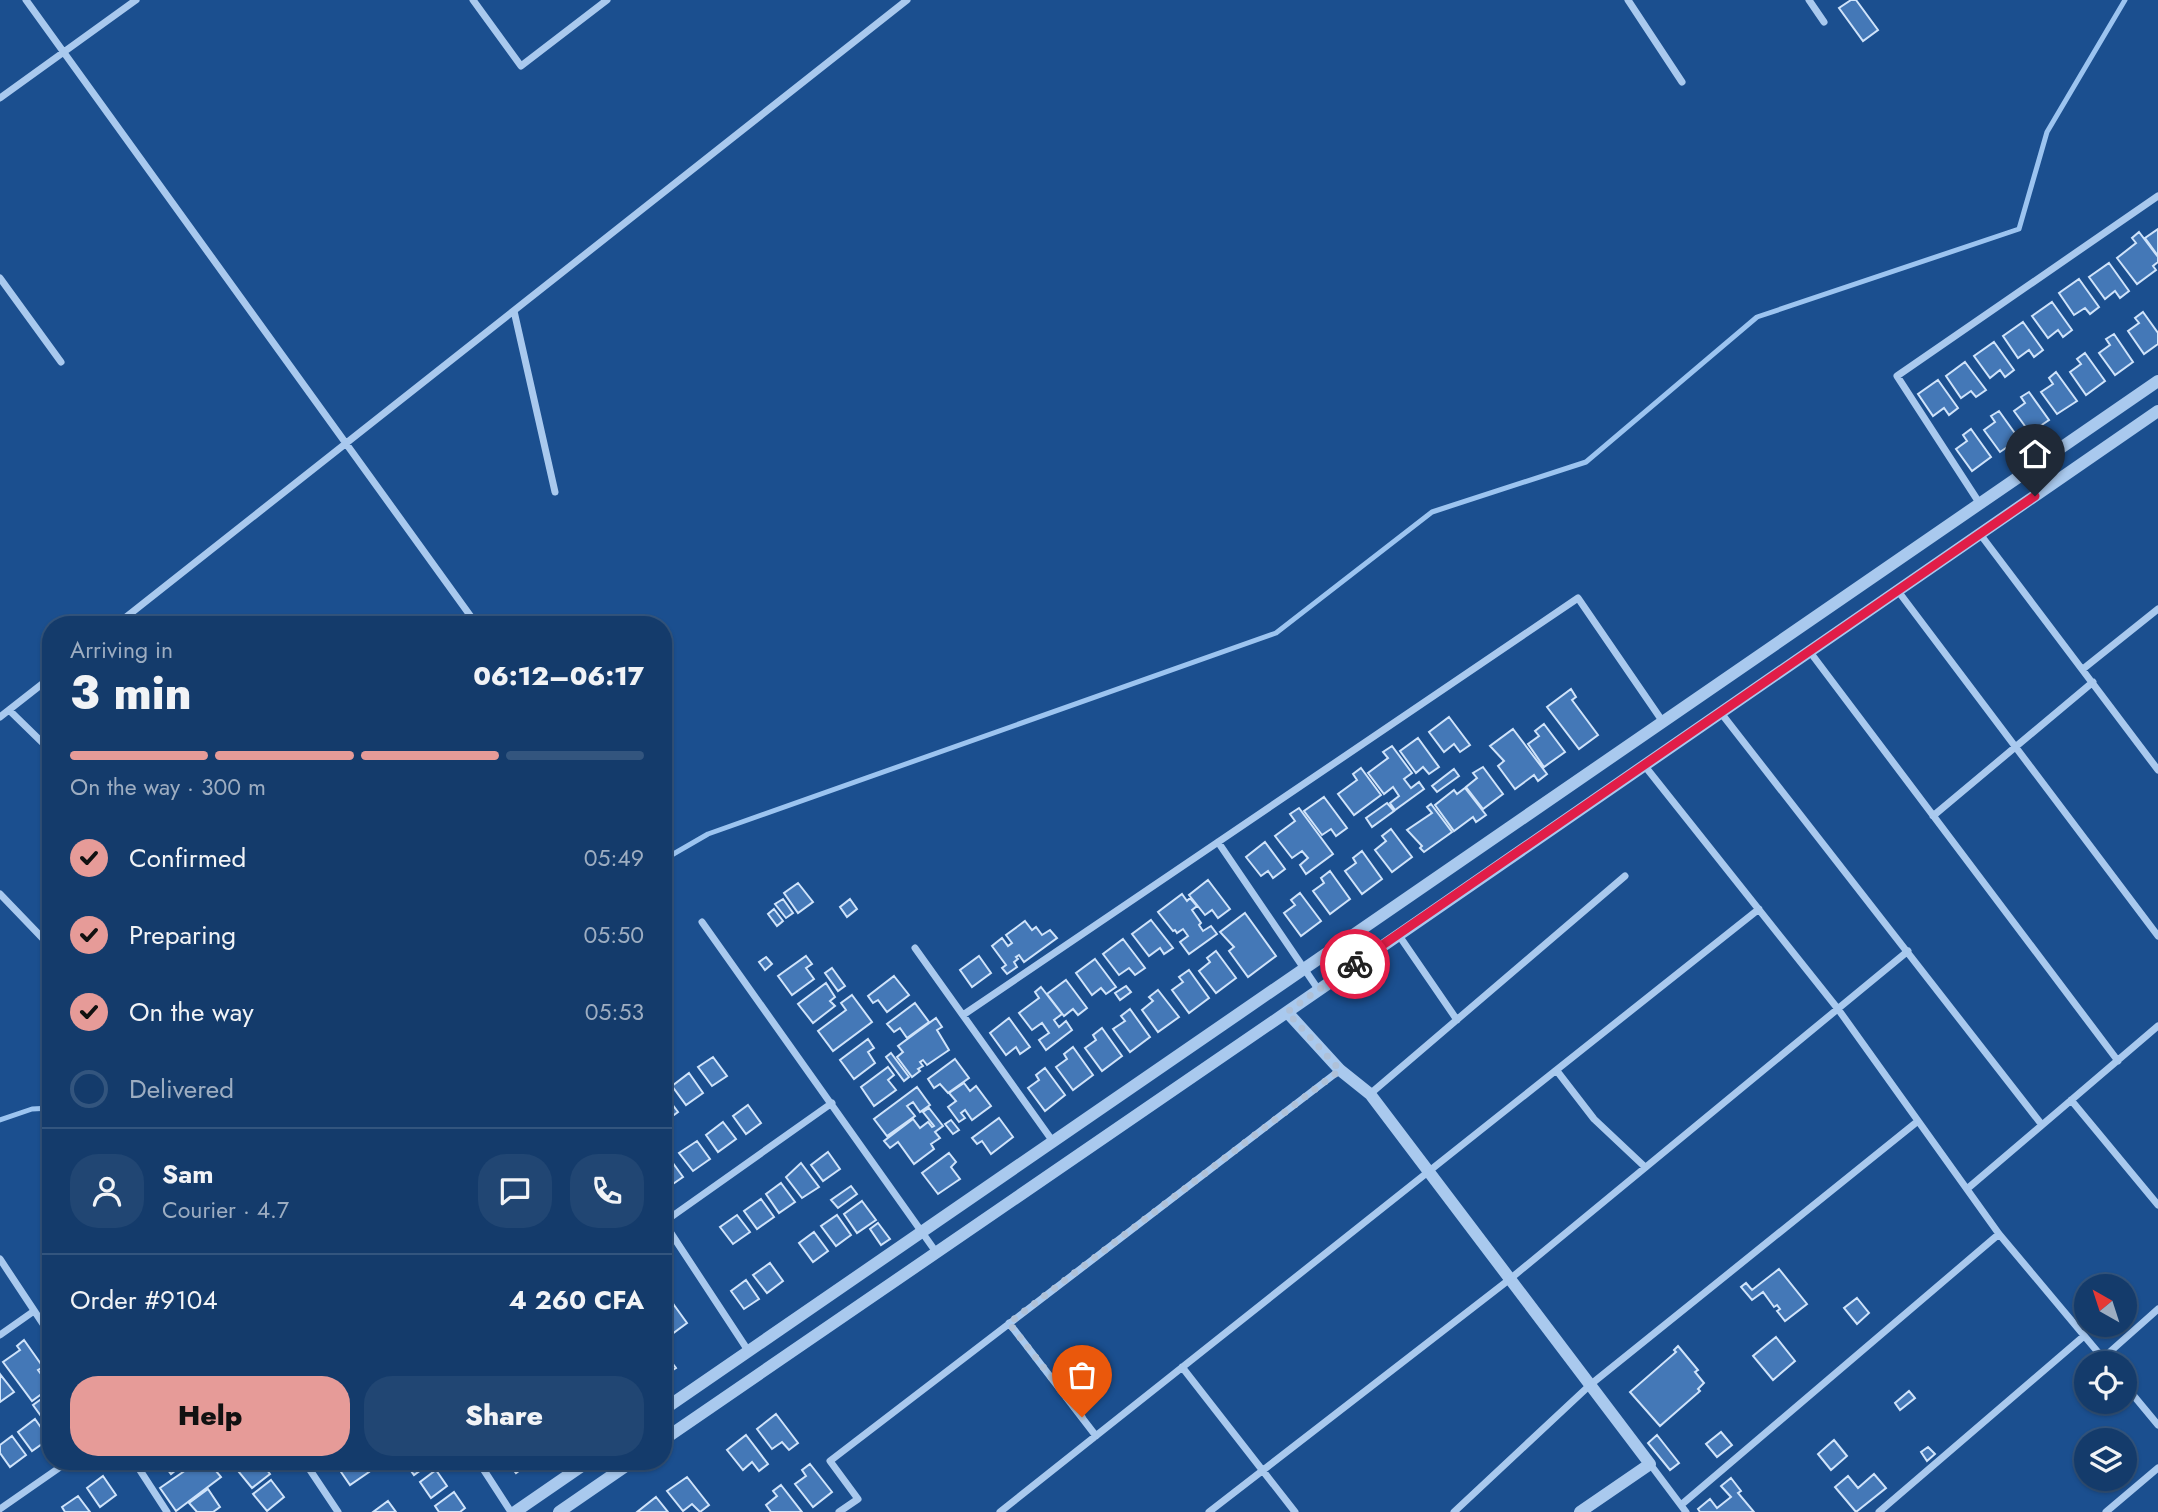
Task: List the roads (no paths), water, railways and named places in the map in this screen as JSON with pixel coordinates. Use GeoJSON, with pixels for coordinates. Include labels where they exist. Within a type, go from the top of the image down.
{"type":"FeatureCollection","features":[{"type":"Feature","properties":{"kind":"street"},"geometry":{"type":"LineString","coordinates":[[26,0],[471,616]]}},
{"type":"Feature","properties":{"kind":"street"},"geometry":{"type":"LineString","coordinates":[[0,98],[136,0]]}},
{"type":"Feature","properties":{"kind":"street"},"geometry":{"type":"LineString","coordinates":[[473,0],[522,66],[607,0]]}},
{"type":"Feature","properties":{"kind":"street"},"geometry":{"type":"LineString","coordinates":[[128,616],[907,0]]}},
{"type":"Feature","properties":{"kind":"street"},"geometry":{"type":"LineString","coordinates":[[1641,0],[1630,3],[1682,82]]}},
{"type":"Feature","properties":{"kind":"street"},"geometry":{"type":"LineString","coordinates":[[1809,0],[1824,22]]}},
{"type":"Feature","properties":{"kind":"street"},"geometry":{"type":"LineString","coordinates":[[1980,504],[1897,376],[2158,196]]}},
{"type":"Feature","properties":{"kind":"street"},"geometry":{"type":"LineString","coordinates":[[0,279],[61,362]]}},
{"type":"Feature","properties":{"kind":"street"},"geometry":{"type":"LineString","coordinates":[[514,311],[555,492]]}},
{"type":"Feature","properties":{"kind":"street"},"geometry":{"type":"LineString","coordinates":[[672,1404],[2158,381]]}},
{"type":"Feature","properties":{"kind":"street"},"geometry":{"type":"LineString","coordinates":[[672,1434],[2158,411]]}},
{"type":"Feature","properties":{"kind":"street"},"geometry":{"type":"LineString","coordinates":[[1980,534],[2158,770]]}},
{"type":"Feature","properties":{"kind":"street"},"geometry":{"type":"LineString","coordinates":[[1898,591],[2158,936]]}},
{"type":"Feature","properties":{"kind":"street"},"geometry":{"type":"LineString","coordinates":[[963,1015],[1578,598],[1663,722]]}},
{"type":"Feature","properties":{"kind":"street"},"geometry":{"type":"LineString","coordinates":[[2083,669],[2158,609]]}},
{"type":"Feature","properties":{"kind":"street"},"geometry":{"type":"LineString","coordinates":[[1810,652],[2118,1061]]}},
{"type":"Feature","properties":{"kind":"street"},"geometry":{"type":"LineString","coordinates":[[1933,816],[2093,682]]}},
{"type":"Feature","properties":{"kind":"street"},"geometry":{"type":"LineString","coordinates":[[0,717],[42,684]]}},
{"type":"Feature","properties":{"kind":"street"},"geometry":{"type":"LineString","coordinates":[[9,710],[42,742]]}},
{"type":"Feature","properties":{"kind":"street"},"geometry":{"type":"LineString","coordinates":[[1721,713],[2042,1125]]}},
{"type":"Feature","properties":{"kind":"street"},"geometry":{"type":"LineString","coordinates":[[1644,765],[1838,1009],[1999,1234],[2074,1324]]}},
{"type":"Feature","properties":{"kind":"street"},"geometry":{"type":"LineString","coordinates":[[1218,842],[1318,989]]}},
{"type":"Feature","properties":{"kind":"street"},"geometry":{"type":"LineString","coordinates":[[1370,1094],[1626,876]]}},
{"type":"Feature","properties":{"kind":"street"},"geometry":{"type":"LineString","coordinates":[[0,894],[42,938]]}},
{"type":"Feature","properties":{"kind":"street"},"geometry":{"type":"LineString","coordinates":[[1000,1512],[1759,909]]}},
{"type":"Feature","properties":{"kind":"street"},"geometry":{"type":"LineString","coordinates":[[702,922],[936,1252]]}},
{"type":"Feature","properties":{"kind":"street"},"geometry":{"type":"LineString","coordinates":[[1398,934],[1457,1020]]}},
{"type":"Feature","properties":{"kind":"street"},"geometry":{"type":"LineString","coordinates":[[915,948],[1054,1143]]}},
{"type":"Feature","properties":{"kind":"street"},"geometry":{"type":"LineString","coordinates":[[1209,1512],[1510,1279],[1908,951]]}},
{"type":"Feature","properties":{"kind":"street"},"geometry":{"type":"LineString","coordinates":[[1287,1012],[1340,1070],[1370,1094],[1684,1509],[1999,1234]]}},
{"type":"Feature","properties":{"kind":"street"},"geometry":{"type":"LineString","coordinates":[[1967,1189],[2158,1026]]}},
{"type":"Feature","properties":{"kind":"street"},"geometry":{"type":"LineString","coordinates":[[839,1512],[858,1499],[831,1461],[1340,1070]]}},
{"type":"Feature","properties":{"kind":"street"},"geometry":{"type":"LineString","coordinates":[[1557,1071],[1594,1119],[1645,1167]]}},
{"type":"Feature","properties":{"kind":"street"},"geometry":{"type":"LineString","coordinates":[[2071,1100],[2158,1205]]}},
{"type":"Feature","properties":{"kind":"street"},"geometry":{"type":"LineString","coordinates":[[672,1216],[832,1103]]}},
{"type":"Feature","properties":{"kind":"street"},"geometry":{"type":"LineString","coordinates":[[1454,1512],[1590,1385],[1918,1121]]}},
{"type":"Feature","properties":{"kind":"street"},"geometry":{"type":"LineString","coordinates":[[672,1234],[749,1352]]}},
{"type":"Feature","properties":{"kind":"street"},"geometry":{"type":"LineString","coordinates":[[0,1259],[42,1323]]}},
{"type":"Feature","properties":{"kind":"street"},"geometry":{"type":"LineString","coordinates":[[2115,1351],[2158,1309]]}},
{"type":"Feature","properties":{"kind":"street"},"geometry":{"type":"LineString","coordinates":[[0,1335],[34,1311]]}},
{"type":"Feature","properties":{"kind":"street"},"geometry":{"type":"LineString","coordinates":[[1009,1323],[1096,1436]]}},
{"type":"Feature","properties":{"kind":"street"},"geometry":{"type":"LineString","coordinates":[[1879,1512],[2083,1337]]}},
{"type":"Feature","properties":{"kind":"street"},"geometry":{"type":"LineString","coordinates":[[2085,1337],[2097,1351]]}},
{"type":"Feature","properties":{"kind":"street"},"geometry":{"type":"LineString","coordinates":[[1182,1367],[1295,1512]]}},
{"type":"Feature","properties":{"kind":"street"},"geometry":{"type":"LineString","coordinates":[[2137,1399],[2158,1424]]}},
{"type":"Feature","properties":{"kind":"street"},"geometry":{"type":"LineString","coordinates":[[1580,1512],[1650,1464]]}},
{"type":"Feature","properties":{"kind":"street"},"geometry":{"type":"LineString","coordinates":[[2106,1512],[2158,1468]]}},
{"type":"Feature","properties":{"kind":"street"},"geometry":{"type":"LineString","coordinates":[[0,1509],[56,1470]]}},
{"type":"Feature","properties":{"kind":"street"},"geometry":{"type":"LineString","coordinates":[[140,1470],[167,1512]]}},
{"type":"Feature","properties":{"kind":"street"},"geometry":{"type":"LineString","coordinates":[[310,1470],[338,1512]]}},
{"type":"Feature","properties":{"kind":"street"},"geometry":{"type":"LineString","coordinates":[[484,1470],[513,1512],[576,1470]]}},
{"type":"Feature","properties":{"kind":"street"},"geometry":{"type":"LineString","coordinates":[[567,1510],[621,1470]]}},
{"type":"Feature","properties":{"kind":"waterway"},"geometry":{"type":"LineString","coordinates":[[672,855],[708,834],[1276,633],[1432,512],[1586,462],[1757,317],[2019,229],[2047,132],[2125,0]]}},
{"type":"Feature","properties":{"kind":"waterway"},"geometry":{"type":"LineString","coordinates":[[0,1120],[32,1109],[42,1108]]}}]}
